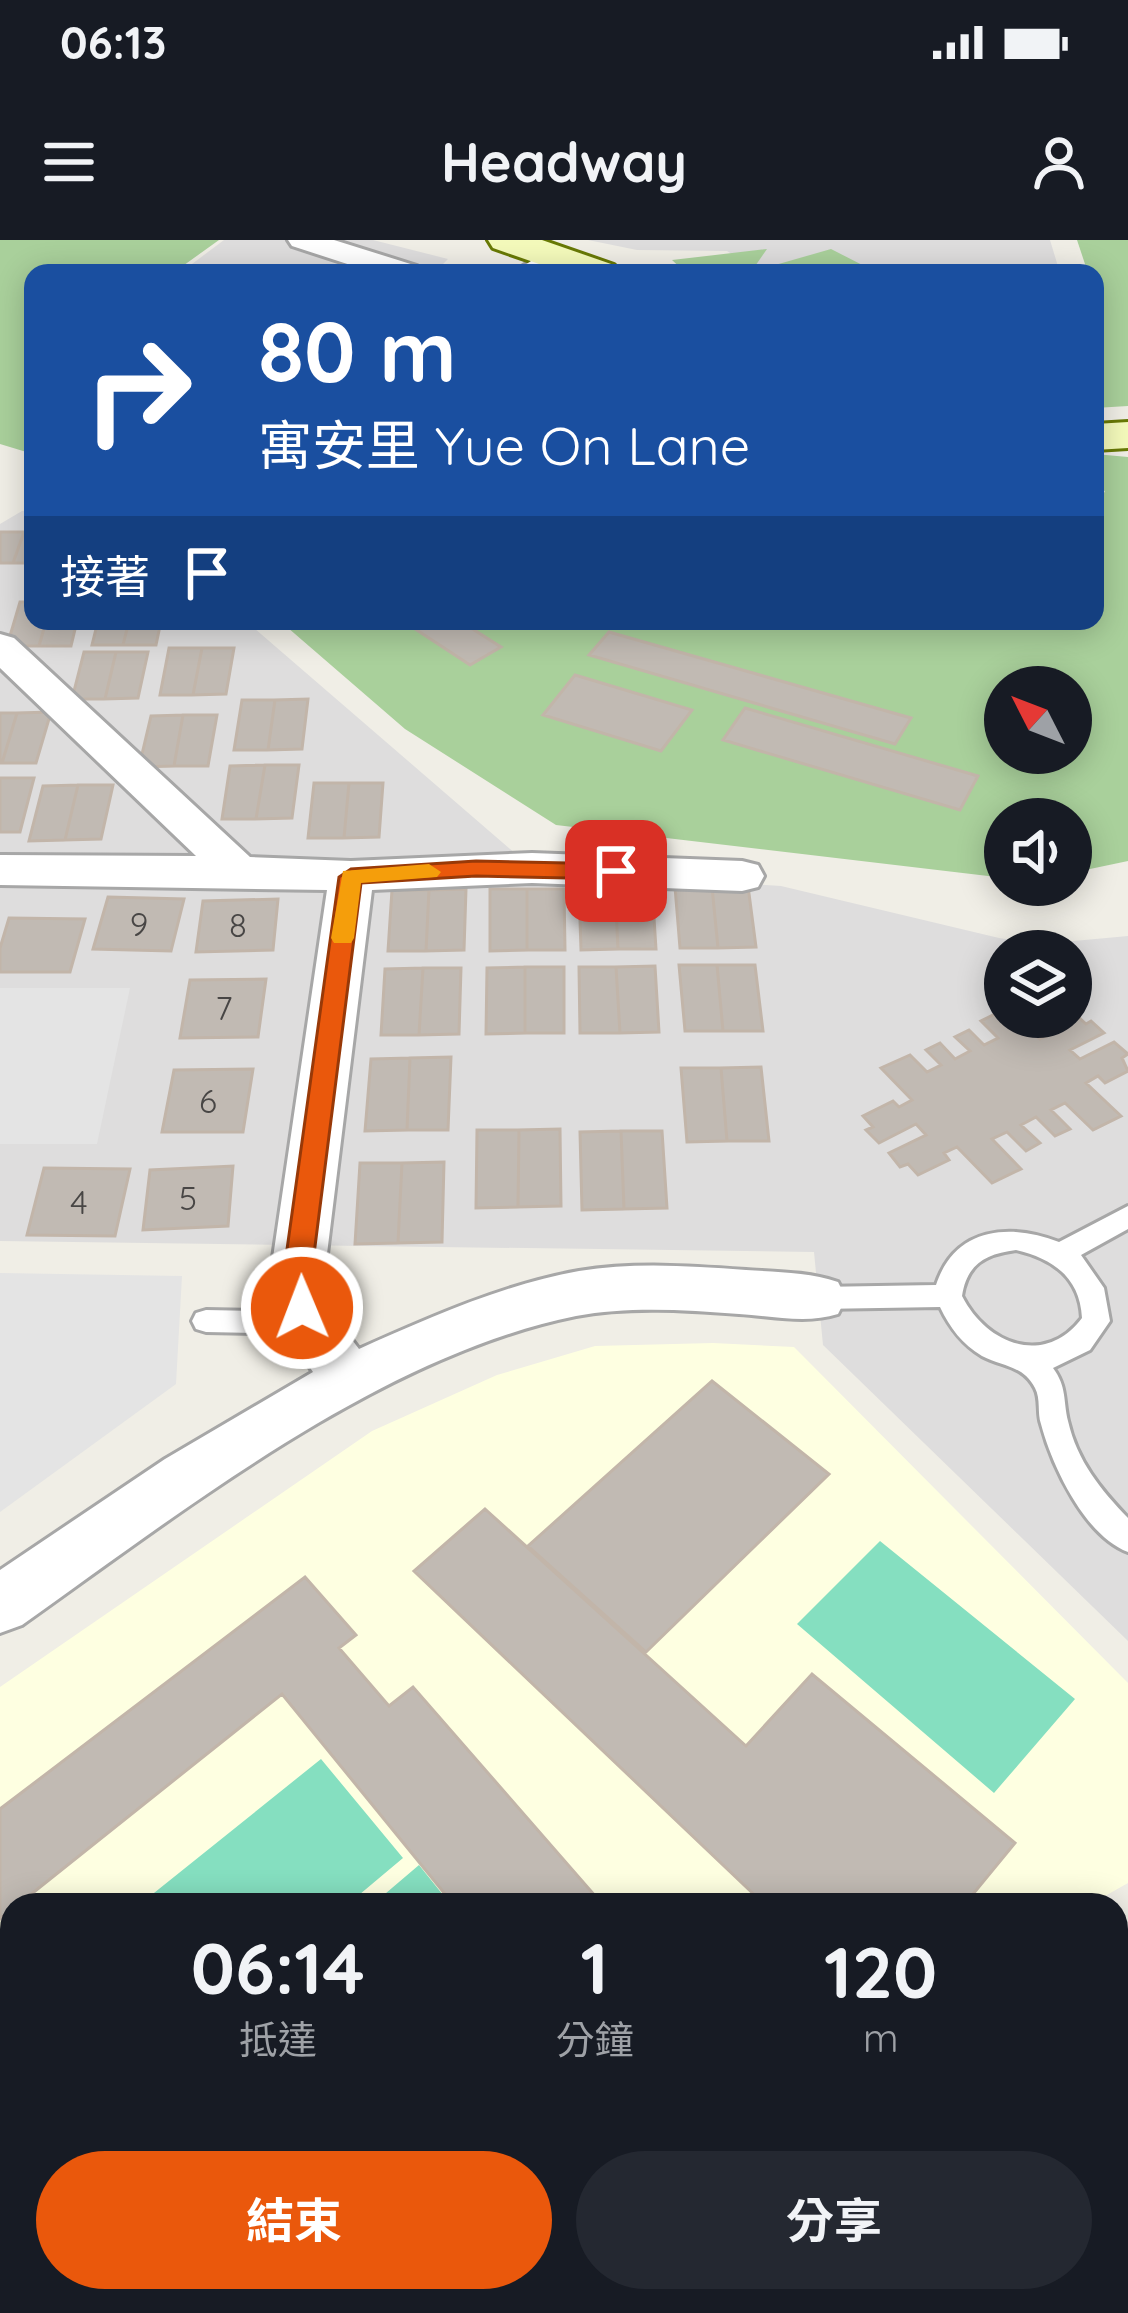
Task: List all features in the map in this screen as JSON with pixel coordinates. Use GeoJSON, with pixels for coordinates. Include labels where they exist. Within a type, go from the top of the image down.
{"type":"FeatureCollection","features":[{"type":"Feature","properties":{"kind":"main road"},"geometry":{"type":"LineString","coordinates":[[506,240],[541,264]]}},
{"type":"Feature","properties":{"kind":"street"},"geometry":{"type":"LineString","coordinates":[[303,240],[378,264]]}},
{"type":"Feature","properties":{"kind":"street"},"geometry":{"type":"LineString","coordinates":[[0,646],[238,871]]}},
{"type":"Feature","properties":{"kind":"street"},"geometry":{"type":"LineString","coordinates":[[0,870],[238,871],[351,877],[532,868],[742,876]]}},
{"type":"Feature","properties":{"kind":"street"},"geometry":{"type":"LineString","coordinates":[[349,1378],[308,1323],[297,1278],[351,877]]}},
{"type":"Feature","properties":{"kind":"street"},"geometry":{"type":"LineString","coordinates":[[0,1605],[194,1473],[349,1378],[473,1324],[583,1293],[710,1306],[819,1298]]}},
{"type":"Feature","properties":{"kind":"lane"},"geometry":{"type":"LineString","coordinates":[[1061,1254],[1128,1216]]}},
{"type":"Feature","properties":{"kind":"lane"},"geometry":{"type":"LineString","coordinates":[[1016,1239],[1061,1254],[1091,1284],[1096,1321],[1073,1350],[1030,1360],[1007,1356],[967,1333],[948,1296],[958,1261],[973,1249],[1016,1239]]}},
{"type":"Feature","properties":{"kind":"lane"},"geometry":{"type":"LineString","coordinates":[[819,1298],[948,1296]]}},
{"type":"Feature","properties":{"kind":"lane"},"geometry":{"type":"LineString","coordinates":[[206,1321],[308,1323]]}},
{"type":"Feature","properties":{"kind":"lane"},"geometry":{"type":"LineString","coordinates":[[1030,1360],[1052,1389],[1054,1422],[1083,1492],[1128,1538]]}},
{"type":"Feature","properties":{"kind":"shaded area"},"geometry":{"type":"Polygon","coordinates":[[[224,240],[373,240],[448,259],[443,264],[192,264],[224,240]]]}},
{"type":"Feature","properties":{"kind":"shaded area"},"geometry":{"type":"Polygon","coordinates":[[[588,240],[1050,240],[1057,264],[748,264],[727,251],[637,250],[588,240]]]}},
{"type":"Feature","properties":{"kind":"shaded area"},"geometry":{"type":"Polygon","coordinates":[[[24,511],[24,630],[256,630],[532,868],[781,886],[984,934],[984,1038],[1092,1038],[1092,939],[1128,936],[1128,1641],[823,1345],[814,1252],[0,1241],[0,524],[24,511]]]}},
{"type":"Feature","properties":{"kind":"shaded area"},"geometry":{"type":"Polygon","coordinates":[[[0,988],[130,988],[97,1144],[0,1144],[0,988]]]}},
{"type":"Feature","properties":{"kind":"shaded area"},"geometry":{"type":"Polygon","coordinates":[[[0,1273],[182,1276],[176,1384],[0,1512],[0,1273]]]}},
{"type":"Feature","properties":{"kind":"shaded area"},"geometry":{"type":"Polygon","coordinates":[[[595,1346],[794,1347],[1128,1683],[1128,1883],[1110,1893],[0,1893],[0,1687],[372,1431],[497,1375],[595,1346]]]}},
{"type":"Feature","properties":{"kind":"green space"},"geometry":{"type":"Polygon","coordinates":[[[0,240],[219,240],[186,264],[24,264],[24,451],[0,444],[0,240]]]}},
{"type":"Feature","properties":{"kind":"green space"},"geometry":{"type":"Polygon","coordinates":[[[1077,240],[1128,240],[1128,406],[1104,407],[1104,264],[1085,264],[1077,240]]]}},
{"type":"Feature","properties":{"kind":"green space"},"geometry":{"type":"Polygon","coordinates":[[[767,249],[757,264],[676,264],[672,260],[767,249]]]}},
{"type":"Feature","properties":{"kind":"green space"},"geometry":{"type":"Polygon","coordinates":[[[831,249],[860,264],[779,264],[831,249]]]}},
{"type":"Feature","properties":{"kind":"green space"},"geometry":{"type":"Polygon","coordinates":[[[1104,455],[1128,457],[1128,861],[1092,869],[1092,798],[984,798],[984,876],[556,825],[405,729],[290,630],[1104,630],[1104,455]]]}},
{"type":"Feature","properties":{"kind":"green space"},"geometry":{"type":"Polygon","coordinates":[[[880,1541],[1075,1699],[994,1793],[797,1624],[880,1541]]]}},
{"type":"Feature","properties":{"kind":"green space"},"geometry":{"type":"Polygon","coordinates":[[[321,1759],[403,1858],[361,1893],[154,1893],[321,1759]]]}},
{"type":"Feature","properties":{"kind":"green space"},"geometry":{"type":"Polygon","coordinates":[[[419,1865],[441,1893],[386,1893],[419,1865]]]}},
{"type":"Feature","properties":{"kind":"building"},"geometry":{"type":"Polygon","coordinates":[[[0,532],[24,532],[13,563],[0,563],[0,532]]]}},
{"type":"Feature","properties":{"kind":"building"},"geometry":{"type":"Polygon","coordinates":[[[24,532],[24,563],[13,563],[24,532]]]}},
{"type":"Feature","properties":{"kind":"building"},"geometry":{"type":"Polygon","coordinates":[[[20,602],[24,602],[24,630],[43,630],[39,646],[7,646],[20,602]]]}},
{"type":"Feature","properties":{"kind":"building"},"geometry":{"type":"Polygon","coordinates":[[[43,630],[75,630],[71,646],[39,646],[43,630]]]}},
{"type":"Feature","properties":{"kind":"building"},"geometry":{"type":"Polygon","coordinates":[[[96,630],[127,630],[123,645],[92,645],[96,630]]]}},
{"type":"Feature","properties":{"kind":"building"},"geometry":{"type":"Polygon","coordinates":[[[127,630],[159,630],[156,645],[123,645],[127,630]]]}},
{"type":"Feature","properties":{"kind":"building"},"geometry":{"type":"Polygon","coordinates":[[[417,630],[474,630],[501,647],[470,665],[417,630]]]}},
{"type":"Feature","properties":{"kind":"building"},"geometry":{"type":"Polygon","coordinates":[[[609,632],[911,718],[895,744],[589,655],[609,632]]]}},
{"type":"Feature","properties":{"kind":"building"},"geometry":{"type":"Polygon","coordinates":[[[169,648],[202,648],[193,695],[160,695],[169,648]]]}},
{"type":"Feature","properties":{"kind":"building"},"geometry":{"type":"Polygon","coordinates":[[[202,648],[234,648],[226,694],[193,695],[202,648]]]}},
{"type":"Feature","properties":{"kind":"building"},"geometry":{"type":"Polygon","coordinates":[[[84,652],[116,652],[105,699],[72,699],[84,652]]]}},
{"type":"Feature","properties":{"kind":"building"},"geometry":{"type":"Polygon","coordinates":[[[116,652],[148,652],[138,698],[105,699],[116,652]]]}},
{"type":"Feature","properties":{"kind":"building"},"geometry":{"type":"Polygon","coordinates":[[[575,675],[692,710],[661,751],[543,715],[575,675]]]}},
{"type":"Feature","properties":{"kind":"building"},"geometry":{"type":"Polygon","coordinates":[[[308,699],[302,749],[268,750],[275,700],[308,699]]]}},
{"type":"Feature","properties":{"kind":"building"},"geometry":{"type":"Polygon","coordinates":[[[242,700],[275,700],[268,750],[234,750],[242,700]]]}},
{"type":"Feature","properties":{"kind":"building"},"geometry":{"type":"Polygon","coordinates":[[[745,708],[978,776],[960,810],[723,740],[745,708]]]}},
{"type":"Feature","properties":{"kind":"building"},"geometry":{"type":"Polygon","coordinates":[[[51,712],[36,763],[2,763],[17,713],[51,712]]]}},
{"type":"Feature","properties":{"kind":"building"},"geometry":{"type":"Polygon","coordinates":[[[0,713],[17,713],[2,763],[0,763],[0,713]]]}},
{"type":"Feature","properties":{"kind":"building"},"geometry":{"type":"Polygon","coordinates":[[[183,715],[217,715],[208,766],[174,766],[183,715]]]}},
{"type":"Feature","properties":{"kind":"building"},"geometry":{"type":"Polygon","coordinates":[[[183,715],[174,766],[139,767],[151,716],[183,715]]]}},
{"type":"Feature","properties":{"kind":"building"},"geometry":{"type":"Polygon","coordinates":[[[265,765],[299,765],[292,818],[256,819],[265,765]]]}},
{"type":"Feature","properties":{"kind":"building"},"geometry":{"type":"Polygon","coordinates":[[[265,765],[256,819],[222,819],[230,766],[265,765]]]}},
{"type":"Feature","properties":{"kind":"building"},"geometry":{"type":"Polygon","coordinates":[[[0,778],[34,778],[20,832],[0,832],[0,778]]]}},
{"type":"Feature","properties":{"kind":"building"},"geometry":{"type":"Polygon","coordinates":[[[314,783],[349,783],[344,838],[308,838],[314,783]]]}},
{"type":"Feature","properties":{"kind":"building"},"geometry":{"type":"Polygon","coordinates":[[[349,783],[383,783],[379,837],[344,838],[349,783]]]}},
{"type":"Feature","properties":{"kind":"building"},"geometry":{"type":"Polygon","coordinates":[[[78,785],[113,785],[101,839],[65,840],[78,785]]]}},
{"type":"Feature","properties":{"kind":"building"},"geometry":{"type":"Polygon","coordinates":[[[78,785],[65,840],[29,841],[43,786],[78,785]]]}},
{"type":"Feature","properties":{"kind":"building"},"geometry":{"type":"Polygon","coordinates":[[[748,886],[756,947],[718,948],[712,887],[748,886]]]}},
{"type":"Feature","properties":{"kind":"building"},"geometry":{"type":"Polygon","coordinates":[[[652,887],[656,949],[618,949],[615,888],[652,887]]]}},
{"type":"Feature","properties":{"kind":"building"},"geometry":{"type":"Polygon","coordinates":[[[675,887],[712,887],[718,948],[680,948],[675,887]]]}},
{"type":"Feature","properties":{"kind":"building"},"geometry":{"type":"Polygon","coordinates":[[[615,888],[618,949],[581,950],[579,889],[615,888]]]}},
{"type":"Feature","properties":{"kind":"building"},"geometry":{"type":"Polygon","coordinates":[[[466,889],[464,950],[426,951],[429,890],[466,889]]]}},
{"type":"Feature","properties":{"kind":"building"},"geometry":{"type":"Polygon","coordinates":[[[490,889],[527,889],[527,950],[490,951],[490,889]]]}},
{"type":"Feature","properties":{"kind":"building"},"geometry":{"type":"Polygon","coordinates":[[[527,889],[564,889],[565,950],[527,950],[527,889]]]}},
{"type":"Feature","properties":{"kind":"building"},"geometry":{"type":"Polygon","coordinates":[[[392,890],[429,890],[426,951],[388,951],[392,890]]]}},
{"type":"Feature","properties":{"kind":"building"},"geometry":{"type":"Polygon","coordinates":[[[108,897],[184,899],[171,951],[93,949],[108,897]]]}},
{"type":"Feature","properties":{"kind":"building"},"geometry":{"type":"Polygon","coordinates":[[[278,899],[273,950],[196,952],[203,901],[278,899]]]}},
{"type":"Feature","properties":{"kind":"building"},"geometry":{"type":"Polygon","coordinates":[[[9,918],[85,919],[70,972],[0,972],[0,948],[9,918]]]}},
{"type":"Feature","properties":{"kind":"building"},"geometry":{"type":"Polygon","coordinates":[[[679,965],[717,965],[723,1031],[685,1031],[679,965]]]}},
{"type":"Feature","properties":{"kind":"building"},"geometry":{"type":"Polygon","coordinates":[[[717,965],[755,965],[763,1031],[723,1031],[717,965]]]}},
{"type":"Feature","properties":{"kind":"building"},"geometry":{"type":"Polygon","coordinates":[[[655,966],[659,1032],[620,1033],[616,967],[655,966]]]}},
{"type":"Feature","properties":{"kind":"building"},"geometry":{"type":"Polygon","coordinates":[[[525,967],[564,967],[564,1033],[525,1033],[525,967]]]}},
{"type":"Feature","properties":{"kind":"building"},"geometry":{"type":"Polygon","coordinates":[[[525,967],[525,1033],[486,1034],[487,968],[525,967]]]}},
{"type":"Feature","properties":{"kind":"building"},"geometry":{"type":"Polygon","coordinates":[[[579,967],[616,967],[620,1033],[580,1033],[579,967]]]}},
{"type":"Feature","properties":{"kind":"building"},"geometry":{"type":"Polygon","coordinates":[[[423,968],[461,968],[459,1034],[419,1035],[423,968]]]}},
{"type":"Feature","properties":{"kind":"building"},"geometry":{"type":"Polygon","coordinates":[[[423,968],[419,1035],[381,1035],[385,969],[423,968]]]}},
{"type":"Feature","properties":{"kind":"building"},"geometry":{"type":"Polygon","coordinates":[[[266,979],[258,1037],[180,1038],[190,980],[266,979]]]}},
{"type":"Feature","properties":{"kind":"building"},"geometry":{"type":"Polygon","coordinates":[[[1092,1022],[1104,1033],[1070,1050],[1080,1059],[1114,1042],[1128,1054],[1122,1058],[1128,1071],[1105,1083],[1098,1076],[1086,1083],[1121,1116],[1093,1130],[1065,1103],[1051,1110],[1070,1129],[1055,1136],[1036,1117],[1021,1125],[1040,1143],[1026,1151],[1007,1132],[992,1139],[1021,1169],[992,1183],[957,1147],[944,1153],[949,1160],[918,1175],[908,1164],[900,1167],[889,1153],[926,1135],[916,1124],[879,1143],[866,1130],[873,1127],[863,1116],[893,1101],[899,1107],[912,1100],[881,1068],[910,1055],[927,1072],[941,1065],[926,1050],[940,1043],[955,1059],[970,1051],[955,1037],[969,1030],[984,1045],[998,1038],[1092,1038],[1092,1022]]]}},
{"type":"Feature","properties":{"kind":"building"},"geometry":{"type":"Polygon","coordinates":[[[451,1057],[448,1130],[407,1130],[410,1058],[451,1057]]]}},
{"type":"Feature","properties":{"kind":"building"},"geometry":{"type":"Polygon","coordinates":[[[410,1058],[407,1130],[365,1131],[371,1059],[410,1058]]]}},
{"type":"Feature","properties":{"kind":"building"},"geometry":{"type":"Polygon","coordinates":[[[761,1067],[769,1141],[727,1141],[721,1068],[761,1067]]]}},
{"type":"Feature","properties":{"kind":"building"},"geometry":{"type":"Polygon","coordinates":[[[681,1068],[721,1068],[727,1141],[687,1142],[681,1068]]]}},
{"type":"Feature","properties":{"kind":"building"},"geometry":{"type":"Polygon","coordinates":[[[253,1069],[243,1132],[162,1132],[174,1070],[253,1069]]]}},
{"type":"Feature","properties":{"kind":"building"},"geometry":{"type":"Polygon","coordinates":[[[560,1129],[561,1206],[518,1207],[519,1130],[560,1129]]]}},
{"type":"Feature","properties":{"kind":"building"},"geometry":{"type":"Polygon","coordinates":[[[477,1130],[519,1130],[518,1207],[476,1208],[477,1130]]]}},
{"type":"Feature","properties":{"kind":"building"},"geometry":{"type":"Polygon","coordinates":[[[621,1131],[662,1131],[667,1208],[624,1209],[621,1131]]]}},
{"type":"Feature","properties":{"kind":"building"},"geometry":{"type":"Polygon","coordinates":[[[621,1131],[624,1209],[582,1210],[580,1132],[621,1131]]]}},
{"type":"Feature","properties":{"kind":"building"},"geometry":{"type":"Polygon","coordinates":[[[444,1162],[442,1242],[398,1243],[402,1163],[444,1162]]]}},
{"type":"Feature","properties":{"kind":"building"},"geometry":{"type":"Polygon","coordinates":[[[360,1163],[402,1163],[398,1243],[355,1244],[360,1163]]]}},
{"type":"Feature","properties":{"kind":"building"},"geometry":{"type":"Polygon","coordinates":[[[233,1166],[228,1226],[143,1230],[150,1170],[233,1166]]]}},
{"type":"Feature","properties":{"kind":"building"},"geometry":{"type":"Polygon","coordinates":[[[44,1168],[130,1169],[115,1236],[27,1235],[44,1168]]]}},
{"type":"Feature","properties":{"kind":"building"},"geometry":{"type":"Polygon","coordinates":[[[712,1381],[829,1474],[646,1652],[528,1546],[712,1381]]]}},
{"type":"Feature","properties":{"kind":"building"},"geometry":{"type":"Polygon","coordinates":[[[485,1509],[746,1746],[812,1674],[1015,1843],[974,1893],[752,1893],[414,1571],[485,1509]]]}},
{"type":"Feature","properties":{"kind":"building"},"geometry":{"type":"Polygon","coordinates":[[[305,1577],[356,1635],[339,1648],[389,1706],[413,1687],[593,1893],[444,1893],[282,1694],[33,1893],[0,1893],[0,1809],[305,1577]]]}},
{"type":"Feature","properties":{"kind":"slow traffic"},"geometry":{"type":"LineString","coordinates":[[343,938],[351,877],[429,872]]}},
{"type":"Feature","properties":{"kind":"route"},"geometry":{"type":"LineString","coordinates":[[302,1308],[297,1278],[351,877],[476,868],[616,871]]}}]}
